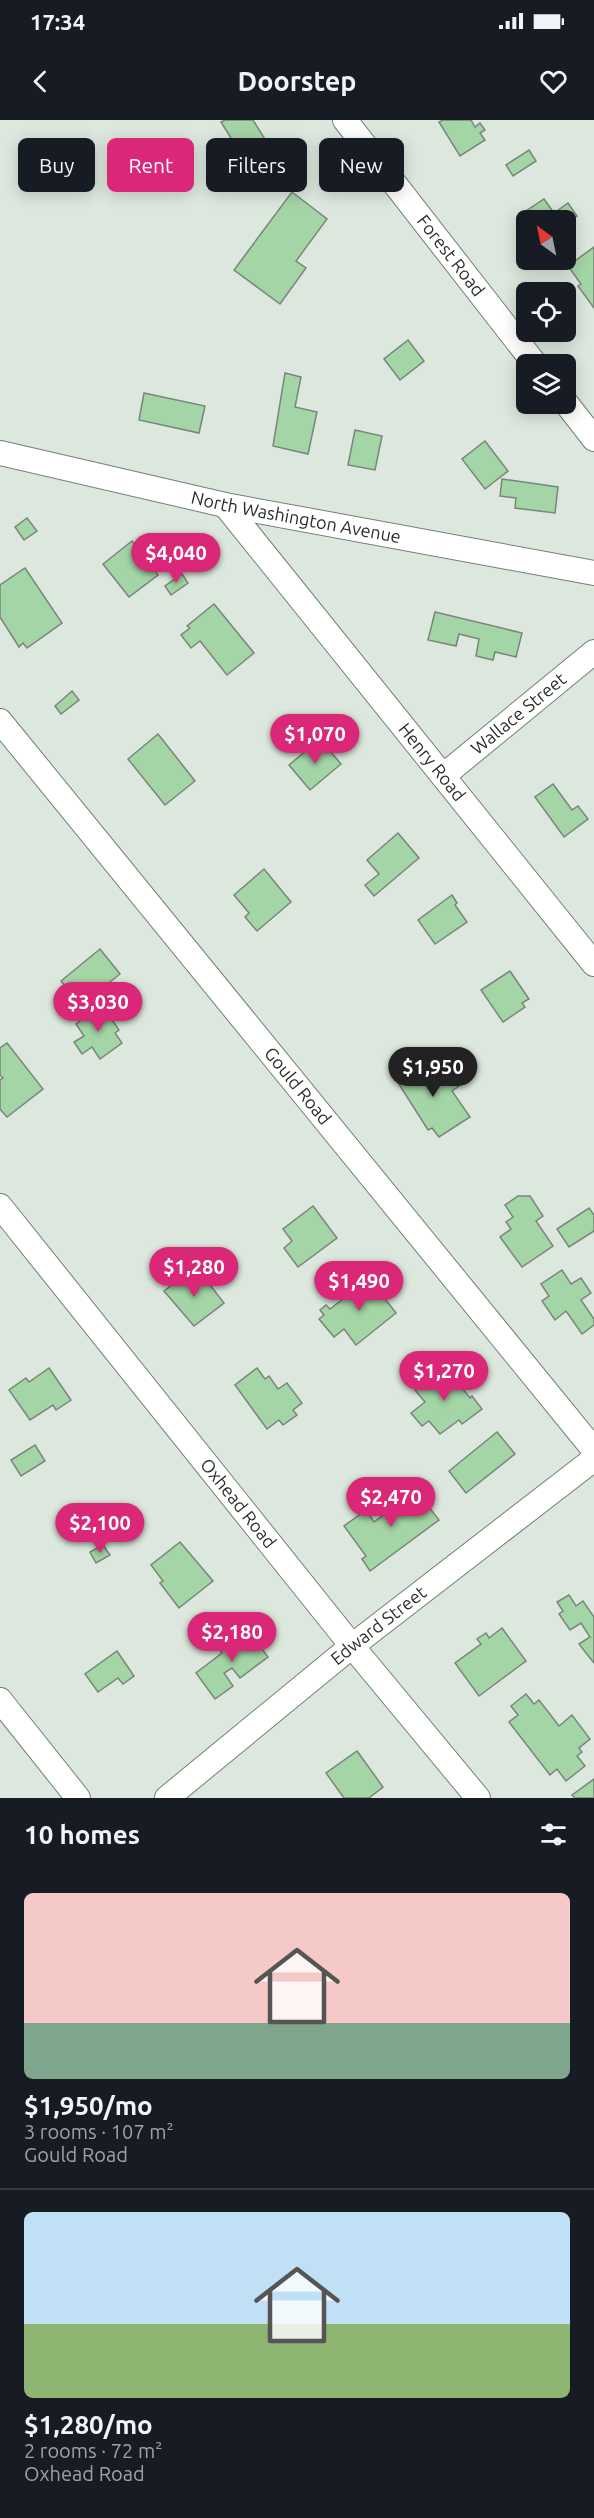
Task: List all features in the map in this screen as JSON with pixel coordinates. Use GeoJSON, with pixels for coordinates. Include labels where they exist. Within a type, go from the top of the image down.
{"type":"FeatureCollection","features":[{"type":"Feature","properties":{"kind":"street","name":"Forest Road"},"geometry":{"type":"LineString","coordinates":[[345,120],[527,354]]}},
{"type":"Feature","properties":{"kind":"street"},"geometry":{"type":"LineString","coordinates":[[574,414],[594,439]]}},
{"type":"Feature","properties":{"kind":"street","name":"North Washington Avenue"},"geometry":{"type":"LineString","coordinates":[[0,453],[225,505],[594,573]]}},
{"type":"Feature","properties":{"kind":"street","name":"Henry Road"},"geometry":{"type":"LineString","coordinates":[[225,505],[594,964]]}},
{"type":"Feature","properties":{"kind":"street","name":"Wallace Street"},"geometry":{"type":"LineString","coordinates":[[443,776],[594,652]]}},
{"type":"Feature","properties":{"kind":"street","name":"Gould Road"},"geometry":{"type":"LineString","coordinates":[[0,721],[594,1450]]}},
{"type":"Feature","properties":{"kind":"street","name":"Oxhead Road"},"geometry":{"type":"LineString","coordinates":[[0,1206],[352,1646],[478,1798]]}},
{"type":"Feature","properties":{"kind":"street","name":"Edward Street"},"geometry":{"type":"LineString","coordinates":[[166,1798],[352,1646],[594,1459]]}},
{"type":"Feature","properties":{"kind":"street"},"geometry":{"type":"LineString","coordinates":[[0,1700],[78,1798]]}},
{"type":"Feature","properties":{"kind":"building"},"geometry":{"type":"Polygon","coordinates":[[[253,120],[264,138],[231,138],[221,122],[253,120]]]}},
{"type":"Feature","properties":{"kind":"building"},"geometry":{"type":"Polygon","coordinates":[[[471,120],[475,127],[480,123],[485,130],[480,133],[485,140],[460,156],[439,122],[471,120]]]}},
{"type":"Feature","properties":{"kind":"building"},"geometry":{"type":"Polygon","coordinates":[[[529,150],[536,161],[513,176],[506,165],[529,150]]]}},
{"type":"Feature","properties":{"kind":"building"},"geometry":{"type":"Polygon","coordinates":[[[292,192],[327,219],[296,261],[306,268],[280,304],[234,270],[292,192]]]}},
{"type":"Feature","properties":{"kind":"building"},"geometry":{"type":"Polygon","coordinates":[[[544,199],[552,210],[528,210],[544,199]]]}},
{"type":"Feature","properties":{"kind":"building"},"geometry":{"type":"Polygon","coordinates":[[[568,203],[573,210],[558,210],[568,203]]]}},
{"type":"Feature","properties":{"kind":"building"},"geometry":{"type":"Polygon","coordinates":[[[594,247],[594,308],[578,286],[581,284],[571,270],[576,270],[576,260],[594,247]]]}},
{"type":"Feature","properties":{"kind":"building"},"geometry":{"type":"Polygon","coordinates":[[[408,340],[424,361],[400,380],[384,359],[408,340]]]}},
{"type":"Feature","properties":{"kind":"building"},"geometry":{"type":"Polygon","coordinates":[[[285,373],[301,377],[295,407],[317,412],[308,454],[273,446],[285,373]]]}},
{"type":"Feature","properties":{"kind":"building"},"geometry":{"type":"Polygon","coordinates":[[[144,393],[205,406],[199,433],[139,420],[144,393]]]}},
{"type":"Feature","properties":{"kind":"building"},"geometry":{"type":"Polygon","coordinates":[[[355,430],[382,436],[375,470],[348,465],[355,430]]]}},
{"type":"Feature","properties":{"kind":"building"},"geometry":{"type":"Polygon","coordinates":[[[485,441],[508,471],[485,489],[462,459],[485,441]]]}},
{"type":"Feature","properties":{"kind":"building"},"geometry":{"type":"Polygon","coordinates":[[[502,479],[558,487],[555,513],[515,508],[516,498],[500,496],[502,479]]]}},
{"type":"Feature","properties":{"kind":"building"},"geometry":{"type":"Polygon","coordinates":[[[27,518],[37,531],[24,540],[15,527],[27,518]]]}},
{"type":"Feature","properties":{"kind":"building"},"geometry":{"type":"Polygon","coordinates":[[[132,541],[158,575],[129,597],[103,564],[132,541]]]}},
{"type":"Feature","properties":{"kind":"building"},"geometry":{"type":"Polygon","coordinates":[[[25,568],[62,623],[27,648],[23,643],[19,647],[0,617],[0,585],[25,568]]]}},
{"type":"Feature","properties":{"kind":"building"},"geometry":{"type":"Polygon","coordinates":[[[182,574],[188,583],[171,595],[165,586],[182,574]]]}},
{"type":"Feature","properties":{"kind":"building"},"geometry":{"type":"Polygon","coordinates":[[[214,604],[254,653],[227,675],[200,641],[191,648],[181,635],[190,628],[187,626],[214,604]]]}},
{"type":"Feature","properties":{"kind":"building"},"geometry":{"type":"Polygon","coordinates":[[[435,612],[522,633],[516,657],[495,652],[493,660],[476,656],[479,639],[459,634],[456,646],[428,640],[435,612]]]}},
{"type":"Feature","properties":{"kind":"building"},"geometry":{"type":"Polygon","coordinates":[[[72,691],[79,700],[61,714],[55,706],[72,691]]]}},
{"type":"Feature","properties":{"kind":"building"},"geometry":{"type":"Polygon","coordinates":[[[158,734],[195,781],[165,805],[128,759],[158,734]]]}},
{"type":"Feature","properties":{"kind":"building"},"geometry":{"type":"Polygon","coordinates":[[[320,739],[341,764],[310,790],[289,765],[320,739]]]}},
{"type":"Feature","properties":{"kind":"building"},"geometry":{"type":"Polygon","coordinates":[[[553,784],[572,810],[578,806],[588,819],[564,837],[535,797],[553,784]]]}},
{"type":"Feature","properties":{"kind":"building"},"geometry":{"type":"Polygon","coordinates":[[[398,833],[419,858],[374,896],[365,885],[379,874],[367,860],[398,833]]]}},
{"type":"Feature","properties":{"kind":"building"},"geometry":{"type":"Polygon","coordinates":[[[264,869],[291,902],[257,931],[245,917],[249,913],[234,895],[264,869]]]}},
{"type":"Feature","properties":{"kind":"building"},"geometry":{"type":"Polygon","coordinates":[[[452,895],[457,903],[455,905],[467,922],[435,944],[418,920],[452,895]]]}},
{"type":"Feature","properties":{"kind":"building"},"geometry":{"type":"Polygon","coordinates":[[[100,949],[120,974],[81,1005],[61,981],[100,949]]]}},
{"type":"Feature","properties":{"kind":"building"},"geometry":{"type":"Polygon","coordinates":[[[510,971],[529,999],[522,1003],[525,1007],[503,1022],[481,990],[510,971]]]}},
{"type":"Feature","properties":{"kind":"building"},"geometry":{"type":"Polygon","coordinates":[[[102,1005],[119,1030],[115,1033],[122,1043],[100,1059],[92,1047],[82,1054],[74,1042],[84,1036],[76,1024],[102,1005]]]}},
{"type":"Feature","properties":{"kind":"building"},"geometry":{"type":"Polygon","coordinates":[[[7,1043],[43,1089],[7,1117],[0,1109],[0,1080],[3,1078],[0,1075],[0,1048],[7,1043]]]}},
{"type":"Feature","properties":{"kind":"building"},"geometry":{"type":"Polygon","coordinates":[[[425,1058],[439,1079],[450,1072],[459,1086],[452,1091],[470,1117],[439,1137],[432,1128],[428,1130],[395,1078],[425,1058]]]}},
{"type":"Feature","properties":{"kind":"building"},"geometry":{"type":"Polygon","coordinates":[[[518,1196],[530,1196],[543,1216],[536,1221],[553,1246],[522,1267],[500,1237],[511,1229],[506,1222],[513,1217],[505,1205],[518,1196]]]}},
{"type":"Feature","properties":{"kind":"building"},"geometry":{"type":"Polygon","coordinates":[[[313,1206],[337,1238],[298,1267],[284,1248],[292,1241],[283,1229],[313,1206]]]}},
{"type":"Feature","properties":{"kind":"building"},"geometry":{"type":"Polygon","coordinates":[[[589,1208],[594,1215],[594,1231],[569,1247],[557,1229],[589,1208]]]}},
{"type":"Feature","properties":{"kind":"building"},"geometry":{"type":"Polygon","coordinates":[[[192,1270],[203,1284],[207,1281],[224,1303],[194,1326],[164,1291],[192,1270]]]}},
{"type":"Feature","properties":{"kind":"building"},"geometry":{"type":"Polygon","coordinates":[[[562,1270],[571,1284],[581,1278],[591,1293],[581,1300],[594,1319],[594,1325],[582,1334],[566,1311],[555,1320],[542,1301],[549,1296],[541,1284],[562,1270]]]}},
{"type":"Feature","properties":{"kind":"building"},"geometry":{"type":"Polygon","coordinates":[[[372,1276],[385,1291],[381,1294],[396,1313],[356,1345],[344,1329],[334,1337],[319,1319],[324,1315],[320,1310],[326,1305],[330,1309],[372,1276]]]}},
{"type":"Feature","properties":{"kind":"building"},"geometry":{"type":"Polygon","coordinates":[[[445,1367],[482,1409],[462,1424],[459,1420],[440,1434],[429,1421],[422,1426],[411,1413],[425,1402],[415,1390],[445,1367]]]}},
{"type":"Feature","properties":{"kind":"building"},"geometry":{"type":"Polygon","coordinates":[[[49,1368],[71,1400],[56,1410],[53,1405],[30,1420],[9,1390],[26,1378],[29,1382],[49,1368]]]}},
{"type":"Feature","properties":{"kind":"building"},"geometry":{"type":"Polygon","coordinates":[[[257,1368],[265,1379],[269,1376],[278,1389],[287,1383],[302,1403],[293,1410],[297,1415],[283,1425],[279,1420],[267,1429],[235,1385],[257,1368]]]}},
{"type":"Feature","properties":{"kind":"building"},"geometry":{"type":"Polygon","coordinates":[[[497,1432],[515,1454],[466,1493],[449,1471],[497,1432]]]}},
{"type":"Feature","properties":{"kind":"building"},"geometry":{"type":"Polygon","coordinates":[[[35,1445],[45,1461],[21,1476],[11,1460],[35,1445]]]}},
{"type":"Feature","properties":{"kind":"building"},"geometry":{"type":"Polygon","coordinates":[[[412,1485],[439,1520],[370,1571],[362,1559],[366,1556],[344,1526],[366,1510],[374,1522],[389,1511],[390,1513],[401,1504],[396,1497],[412,1485]]]}},
{"type":"Feature","properties":{"kind":"building"},"geometry":{"type":"Polygon","coordinates":[[[180,1542],[213,1581],[179,1608],[160,1583],[163,1581],[151,1565],[180,1542]]]}},
{"type":"Feature","properties":{"kind":"building"},"geometry":{"type":"Polygon","coordinates":[[[103,1545],[110,1555],[96,1563],[90,1552],[103,1545]]]}},
{"type":"Feature","properties":{"kind":"building"},"geometry":{"type":"Polygon","coordinates":[[[569,1595],[576,1606],[583,1601],[594,1617],[594,1663],[579,1644],[590,1637],[581,1623],[570,1630],[559,1614],[563,1611],[557,1602],[569,1595]]]}},
{"type":"Feature","properties":{"kind":"building"},"geometry":{"type":"Polygon","coordinates":[[[246,1628],[268,1657],[240,1678],[232,1668],[224,1673],[233,1686],[215,1699],[196,1673],[222,1653],[219,1648],[246,1628]]]}},
{"type":"Feature","properties":{"kind":"building"},"geometry":{"type":"Polygon","coordinates":[[[502,1628],[526,1661],[479,1696],[455,1663],[481,1644],[477,1639],[486,1633],[489,1638],[502,1628]]]}},
{"type":"Feature","properties":{"kind":"building"},"geometry":{"type":"Polygon","coordinates":[[[117,1651],[134,1676],[123,1684],[118,1678],[98,1692],[85,1674],[117,1651]]]}},
{"type":"Feature","properties":{"kind":"building"},"geometry":{"type":"Polygon","coordinates":[[[526,1694],[534,1704],[539,1700],[559,1726],[572,1715],[590,1739],[579,1748],[582,1752],[577,1756],[585,1766],[566,1781],[557,1769],[550,1775],[509,1722],[518,1715],[511,1706],[526,1694]]]}},
{"type":"Feature","properties":{"kind":"building"},"geometry":{"type":"Polygon","coordinates":[[[357,1751],[383,1787],[369,1798],[344,1798],[326,1773],[357,1751]]]}},
{"type":"Feature","properties":{"kind":"building"},"geometry":{"type":"Polygon","coordinates":[[[594,1779],[594,1798],[575,1798],[572,1795],[594,1779]]]}}]}
